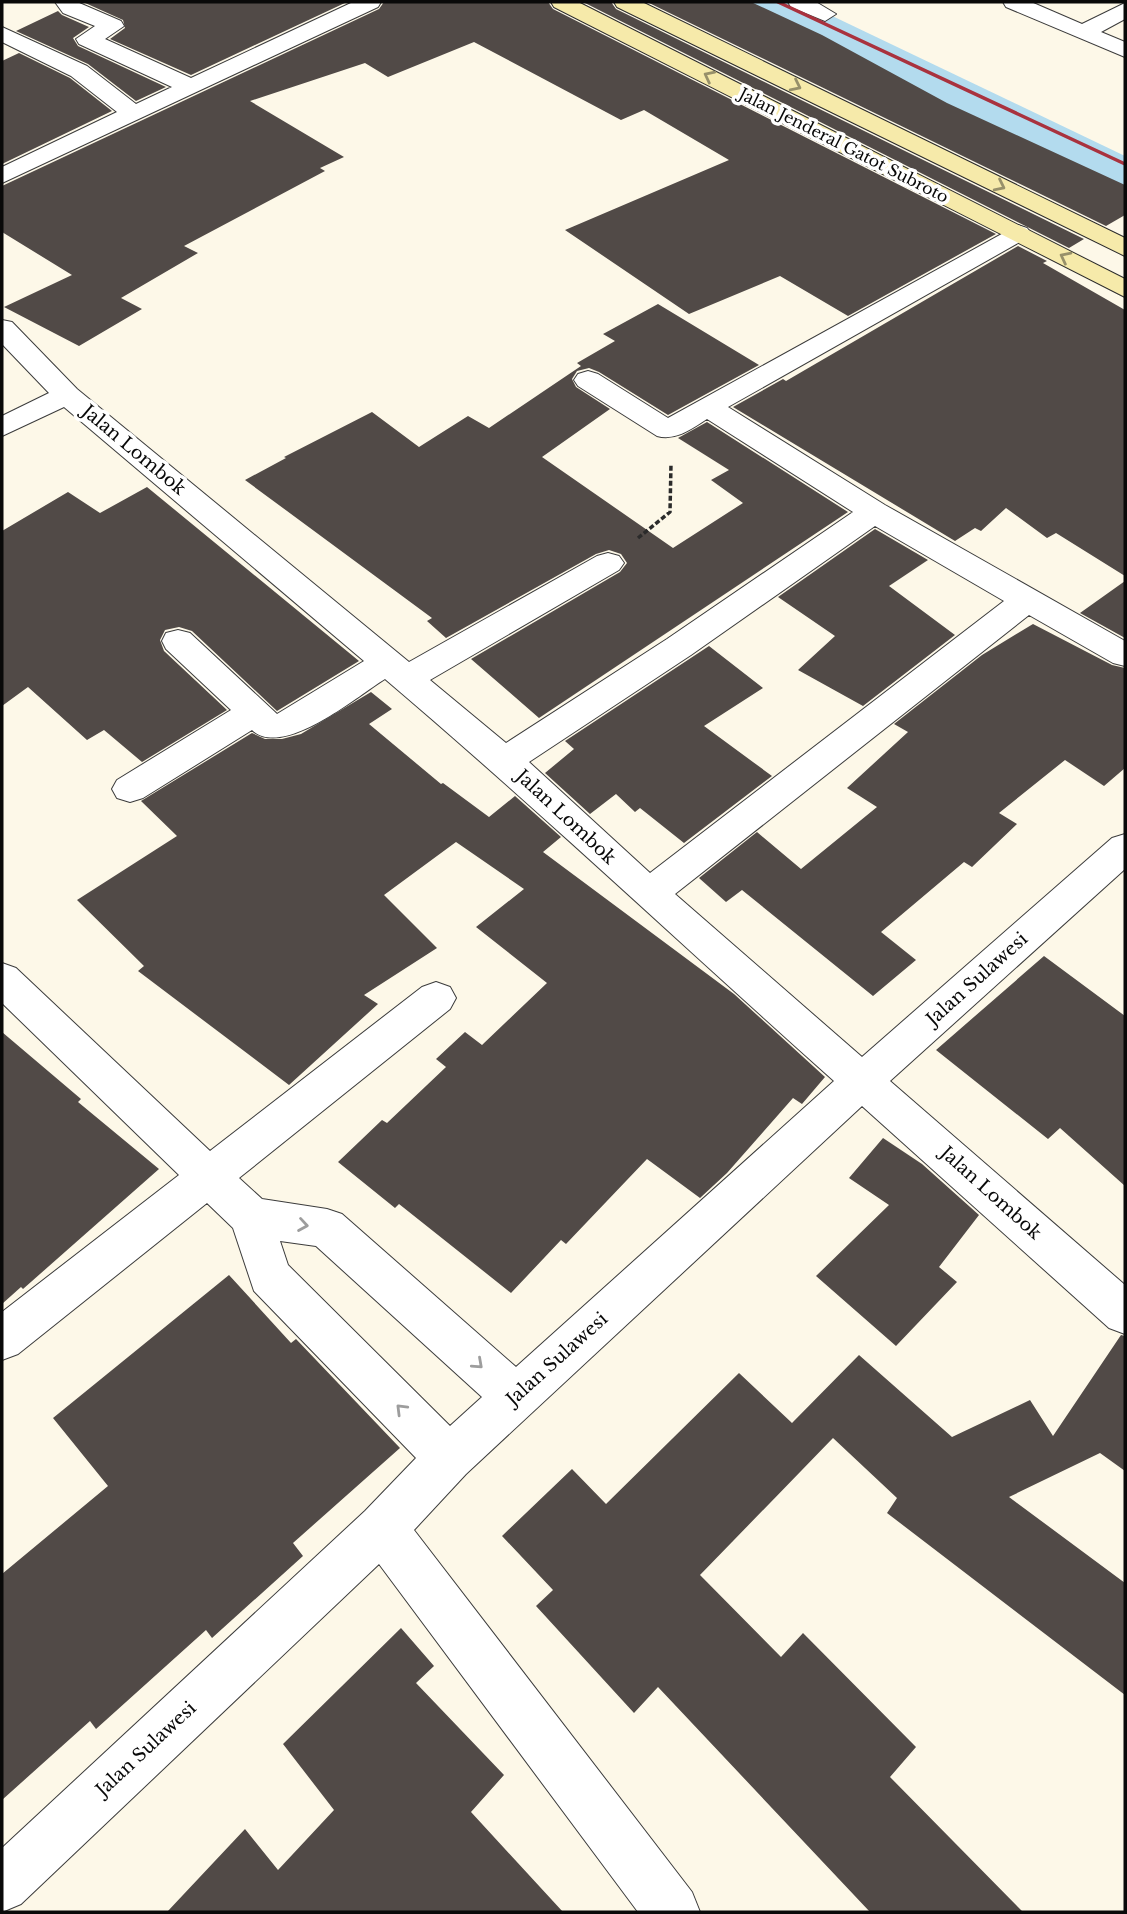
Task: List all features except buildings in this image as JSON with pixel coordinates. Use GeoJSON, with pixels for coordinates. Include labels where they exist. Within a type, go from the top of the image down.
{"type":"FeatureCollection","features":[{"type":"Feature","properties":{"kind":"main road","name":"Jalan Jenderal Gatot Subroto"},"geometry":{"type":"LineString","coordinates":[[562,2],[1125,289]]}},
{"type":"Feature","properties":{"kind":"main road","name":"Jalan Jenderal Gatot Subroto"},"geometry":{"type":"LineString","coordinates":[[625,2],[1125,248]]}},
{"type":"Feature","properties":{"kind":"street"},"geometry":{"type":"LineString","coordinates":[[65,2],[71,8],[113,26],[87,39],[189,86]]}},
{"type":"Feature","properties":{"kind":"street"},"geometry":{"type":"LineString","coordinates":[[2,176],[370,2]]}},
{"type":"Feature","properties":{"kind":"street"},"geometry":{"type":"LineString","coordinates":[[800,2],[825,14]]}},
{"type":"Feature","properties":{"kind":"street"},"geometry":{"type":"LineString","coordinates":[[1014,2],[1125,50]]}},
{"type":"Feature","properties":{"kind":"street"},"geometry":{"type":"LineString","coordinates":[[1083,33],[1125,10]]}},
{"type":"Feature","properties":{"kind":"street"},"geometry":{"type":"LineString","coordinates":[[2,34],[79,71],[133,113]]}},
{"type":"Feature","properties":{"kind":"street"},"geometry":{"type":"LineString","coordinates":[[589,380],[667,430],[1018,233]]}},
{"type":"Feature","properties":{"kind":"street","name":"Jalan Lombok"},"geometry":{"type":"LineString","coordinates":[[2,328],[67,395],[505,761],[649,894],[1125,1313]]}},
{"type":"Feature","properties":{"kind":"street"},"geometry":{"type":"LineString","coordinates":[[2,427],[67,395]]}},
{"type":"Feature","properties":{"kind":"street"},"geometry":{"type":"LineString","coordinates":[[708,407],[874,512],[1125,655]]}},
{"type":"Feature","properties":{"kind":"street"},"geometry":{"type":"LineString","coordinates":[[505,761],[691,639],[874,512]]}},
{"type":"Feature","properties":{"kind":"street"},"geometry":{"type":"LineString","coordinates":[[178,641],[270,727],[286,726],[608,563]]}},
{"type":"Feature","properties":{"kind":"street"},"geometry":{"type":"LineString","coordinates":[[649,894],[1027,600]]}},
{"type":"Feature","properties":{"kind":"street"},"geometry":{"type":"LineString","coordinates":[[130,789],[254,712]]}},
{"type":"Feature","properties":{"kind":"street","name":"Jalan Sulawesi"},"geometry":{"type":"LineString","coordinates":[[2,1885],[382,1528],[449,1458],[863,1080],[1125,848]]}},
{"type":"Feature","properties":{"kind":"street"},"geometry":{"type":"LineString","coordinates":[[3,982],[251,1217],[270,1277],[449,1458]]}},
{"type":"Feature","properties":{"kind":"street"},"geometry":{"type":"LineString","coordinates":[[2,1339],[436,998]]}},
{"type":"Feature","properties":{"kind":"street"},"geometry":{"type":"LineString","coordinates":[[251,1217],[327,1228],[516,1397]]}},
{"type":"Feature","properties":{"kind":"street"},"geometry":{"type":"LineString","coordinates":[[382,1528],[672,1912]]}},
{"type":"Feature","properties":{"kind":"path"},"geometry":{"type":"LineString","coordinates":[[608,563],[670,512],[673,481],[667,430]]}},
{"type":"Feature","properties":{"kind":"waterway"},"geometry":{"type":"LineString","coordinates":[[762,2],[1125,178]]}},
{"type":"Feature","properties":{"kind":"railway"},"geometry":{"type":"LineString","coordinates":[[778,2],[1125,164]]}}]}
